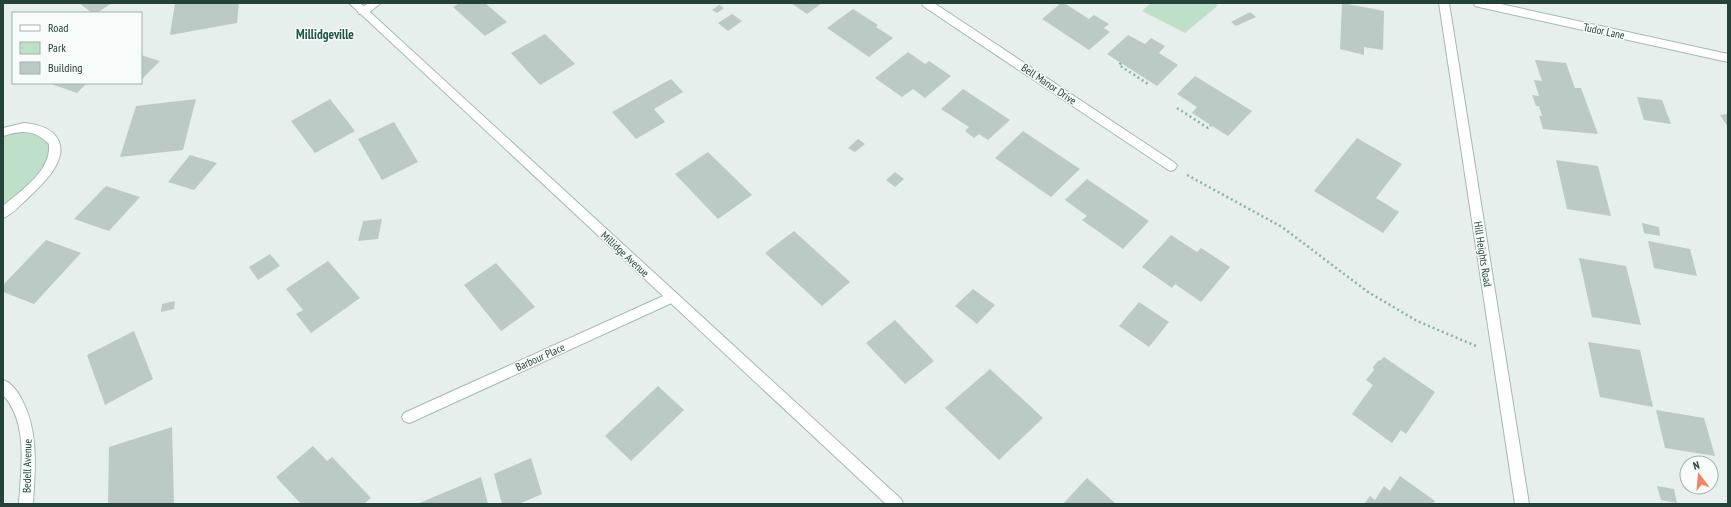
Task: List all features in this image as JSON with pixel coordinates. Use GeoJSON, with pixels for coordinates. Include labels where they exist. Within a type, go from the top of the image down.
{"type":"FeatureCollection","features":[{"type":"Feature","properties":{"kind":"street"},"geometry":{"type":"LineString","coordinates":[[359,7],[376,3]]}},
{"type":"Feature","properties":{"kind":"street","name":"Bell Manor Drive"},"geometry":{"type":"LineString","coordinates":[[926,3],[1171,166]]}},
{"type":"Feature","properties":{"kind":"street","name":"Hill Heights Road"},"geometry":{"type":"LineString","coordinates":[[1444,3],[1522,504]]}},
{"type":"Feature","properties":{"kind":"street","name":"Tudor Lane"},"geometry":{"type":"LineString","coordinates":[[1479,3],[1728,58]]}},
{"type":"Feature","properties":{"kind":"street","name":"Millidge Avenue"},"geometry":{"type":"LineString","coordinates":[[359,7],[896,504]]}},
{"type":"Feature","properties":{"kind":"street"},"geometry":{"type":"LineString","coordinates":[[3,132],[27,127],[40,130],[51,137],[56,145],[55,158],[44,174],[3,212]]}},
{"type":"Feature","properties":{"kind":"street","name":"Barbour Place"},"geometry":{"type":"LineString","coordinates":[[409,417],[672,297]]}},
{"type":"Feature","properties":{"kind":"street","name":"Bedell Avenue"},"geometry":{"type":"LineString","coordinates":[[3,386],[18,405],[27,431],[29,461],[26,504]]}},
{"type":"Feature","properties":{"kind":"path"},"geometry":{"type":"LineString","coordinates":[[1121,63],[1119,65],[1148,84]]}},
{"type":"Feature","properties":{"kind":"path"},"geometry":{"type":"LineString","coordinates":[[1177,108],[1208,128],[1211,125]]}},
{"type":"Feature","properties":{"kind":"path"},"geometry":{"type":"LineString","coordinates":[[1171,166],[1282,228],[1368,292],[1416,321],[1499,356]]}},
{"type":"Feature","properties":{"kind":"green space"},"geometry":{"type":"Polygon","coordinates":[[[1151,3],[1218,3],[1216,7],[1185,33],[1142,11],[1151,3]]]}},
{"type":"Feature","properties":{"kind":"green space"},"geometry":{"type":"Polygon","coordinates":[[[27,127],[51,137],[55,158],[3,213],[3,132],[27,127]]]}},
{"type":"Feature","properties":{"kind":"building"},"geometry":{"type":"Polygon","coordinates":[[[79,3],[112,3],[98,12],[91,12],[79,3]]]}},
{"type":"Feature","properties":{"kind":"building"},"geometry":{"type":"Polygon","coordinates":[[[175,3],[239,3],[237,23],[170,35],[175,3]]]}},
{"type":"Feature","properties":{"kind":"building"},"geometry":{"type":"Polygon","coordinates":[[[460,3],[485,3],[507,22],[485,36],[453,7],[460,3]]]}},
{"type":"Feature","properties":{"kind":"building"},"geometry":{"type":"Polygon","coordinates":[[[791,3],[822,3],[807,14],[791,3]]]}},
{"type":"Feature","properties":{"kind":"building"},"geometry":{"type":"Polygon","coordinates":[[[1061,3],[1064,3],[1089,19],[1094,15],[1109,24],[1104,28],[1110,32],[1089,50],[1042,19],[1061,3]]]}},
{"type":"Feature","properties":{"kind":"building"},"geometry":{"type":"Polygon","coordinates":[[[1342,3],[1384,11],[1383,50],[1364,47],[1364,55],[1340,49],[1342,3]]]}},
{"type":"Feature","properties":{"kind":"building"},"geometry":{"type":"Polygon","coordinates":[[[719,5],[724,8],[717,13],[712,10],[719,5]]]}},
{"type":"Feature","properties":{"kind":"building"},"geometry":{"type":"Polygon","coordinates":[[[853,9],[878,25],[876,27],[893,38],[869,57],[827,28],[853,9]]]}},
{"type":"Feature","properties":{"kind":"building"},"geometry":{"type":"Polygon","coordinates":[[[1250,12],[1256,17],[1236,26],[1231,22],[1250,12]]]}},
{"type":"Feature","properties":{"kind":"building"},"geometry":{"type":"Polygon","coordinates":[[[732,14],[742,21],[728,31],[718,23],[732,14]]]}},
{"type":"Feature","properties":{"kind":"building"},"geometry":{"type":"Polygon","coordinates":[[[545,34],[575,64],[540,85],[511,53],[545,34]]]}},
{"type":"Feature","properties":{"kind":"building"},"geometry":{"type":"Polygon","coordinates":[[[1128,35],[1145,44],[1151,38],[1165,46],[1159,53],[1178,65],[1157,86],[1107,54],[1128,35]]]}},
{"type":"Feature","properties":{"kind":"building"},"geometry":{"type":"Polygon","coordinates":[[[908,52],[925,64],[929,61],[951,76],[925,98],[913,89],[902,97],[875,78],[908,52]]]}},
{"type":"Feature","properties":{"kind":"building"},"geometry":{"type":"Polygon","coordinates":[[[142,55],[160,61],[142,79],[142,55]]]}},
{"type":"Feature","properties":{"kind":"building"},"geometry":{"type":"Polygon","coordinates":[[[1535,60],[1566,63],[1575,88],[1581,88],[1598,134],[1543,129],[1539,116],[1542,116],[1539,106],[1536,106],[1532,95],[1539,96],[1534,80],[1542,81],[1535,60]]]}},
{"type":"Feature","properties":{"kind":"building"},"geometry":{"type":"Polygon","coordinates":[[[1195,76],[1252,111],[1228,136],[1192,113],[1197,107],[1177,94],[1195,76]]]}},
{"type":"Feature","properties":{"kind":"building"},"geometry":{"type":"Polygon","coordinates":[[[671,79],[683,92],[654,109],[665,122],[636,139],[612,112],[671,79]]]}},
{"type":"Feature","properties":{"kind":"building"},"geometry":{"type":"Polygon","coordinates":[[[51,84],[86,84],[77,93],[51,84]]]}},
{"type":"Feature","properties":{"kind":"building"},"geometry":{"type":"Polygon","coordinates":[[[963,89],[1010,120],[988,140],[979,134],[974,138],[965,131],[969,127],[941,109],[963,89]]]}},
{"type":"Feature","properties":{"kind":"building"},"geometry":{"type":"Polygon","coordinates":[[[1637,97],[1662,100],[1671,124],[1644,120],[1637,97]]]}},
{"type":"Feature","properties":{"kind":"building"},"geometry":{"type":"Polygon","coordinates":[[[196,99],[183,150],[120,157],[136,106],[196,99]]]}},
{"type":"Feature","properties":{"kind":"building"},"geometry":{"type":"Polygon","coordinates":[[[330,99],[355,131],[315,153],[291,121],[330,99]]]}},
{"type":"Feature","properties":{"kind":"building"},"geometry":{"type":"Polygon","coordinates":[[[1728,114],[1728,127],[1720,115],[1728,114]]]}},
{"type":"Feature","properties":{"kind":"building"},"geometry":{"type":"Polygon","coordinates":[[[394,122],[418,162],[382,180],[358,139],[394,122]]]}},
{"type":"Feature","properties":{"kind":"building"},"geometry":{"type":"Polygon","coordinates":[[[1023,131],[1080,169],[1051,197],[995,158],[1023,131]]]}},
{"type":"Feature","properties":{"kind":"building"},"geometry":{"type":"Polygon","coordinates":[[[1357,138],[1402,164],[1376,198],[1399,212],[1383,233],[1314,191],[1357,138]]]}},
{"type":"Feature","properties":{"kind":"building"},"geometry":{"type":"Polygon","coordinates":[[[858,139],[865,144],[855,152],[848,148],[858,139]]]}},
{"type":"Feature","properties":{"kind":"building"},"geometry":{"type":"Polygon","coordinates":[[[708,152],[752,195],[718,219],[675,174],[708,152]]]}},
{"type":"Feature","properties":{"kind":"building"},"geometry":{"type":"Polygon","coordinates":[[[190,155],[217,163],[194,190],[168,182],[190,155]]]}},
{"type":"Feature","properties":{"kind":"building"},"geometry":{"type":"Polygon","coordinates":[[[1556,160],[1598,166],[1611,216],[1567,209],[1556,160]]]}},
{"type":"Feature","properties":{"kind":"building"},"geometry":{"type":"Polygon","coordinates":[[[895,172],[904,179],[895,187],[886,180],[895,172]]]}},
{"type":"Feature","properties":{"kind":"building"},"geometry":{"type":"Polygon","coordinates":[[[1087,179],[1149,221],[1123,249],[1082,220],[1087,216],[1065,200],[1087,179]]]}},
{"type":"Feature","properties":{"kind":"building"},"geometry":{"type":"Polygon","coordinates":[[[106,186],[140,197],[109,231],[74,219],[106,186]]]}},
{"type":"Feature","properties":{"kind":"building"},"geometry":{"type":"Polygon","coordinates":[[[382,219],[378,239],[358,241],[363,221],[382,219]]]}},
{"type":"Feature","properties":{"kind":"building"},"geometry":{"type":"Polygon","coordinates":[[[1642,223],[1659,227],[1660,236],[1644,233],[1642,223]]]}},
{"type":"Feature","properties":{"kind":"building"},"geometry":{"type":"Polygon","coordinates":[[[794,231],[850,282],[822,306],[765,253],[794,231]]]}},
{"type":"Feature","properties":{"kind":"building"},"geometry":{"type":"Polygon","coordinates":[[[1171,235],[1197,252],[1201,248],[1230,267],[1201,302],[1175,284],[1172,288],[1142,267],[1171,235]]]}},
{"type":"Feature","properties":{"kind":"building"},"geometry":{"type":"Polygon","coordinates":[[[46,240],[81,253],[34,304],[3,292],[3,285],[46,240]]]}},
{"type":"Feature","properties":{"kind":"building"},"geometry":{"type":"Polygon","coordinates":[[[1648,241],[1690,249],[1697,276],[1654,268],[1648,241]]]}},
{"type":"Feature","properties":{"kind":"building"},"geometry":{"type":"Polygon","coordinates":[[[270,254],[280,266],[258,280],[249,267],[270,254]]]}},
{"type":"Feature","properties":{"kind":"building"},"geometry":{"type":"Polygon","coordinates":[[[1579,258],[1626,266],[1641,325],[1592,317],[1579,258]]]}},
{"type":"Feature","properties":{"kind":"building"},"geometry":{"type":"Polygon","coordinates":[[[328,261],[360,298],[311,333],[296,314],[303,310],[286,289],[328,261]]]}},
{"type":"Feature","properties":{"kind":"building"},"geometry":{"type":"Polygon","coordinates":[[[496,263],[535,307],[501,331],[464,285],[496,263]]]}},
{"type":"Feature","properties":{"kind":"building"},"geometry":{"type":"Polygon","coordinates":[[[973,289],[995,305],[977,324],[955,306],[973,289]]]}},
{"type":"Feature","properties":{"kind":"building"},"geometry":{"type":"Polygon","coordinates":[[[175,301],[174,309],[161,312],[162,304],[175,301]]]}},
{"type":"Feature","properties":{"kind":"building"},"geometry":{"type":"Polygon","coordinates":[[[1139,302],[1169,322],[1149,347],[1119,326],[1139,302]]]}},
{"type":"Feature","properties":{"kind":"building"},"geometry":{"type":"Polygon","coordinates":[[[895,320],[934,361],[905,384],[866,343],[895,320]]]}},
{"type":"Feature","properties":{"kind":"building"},"geometry":{"type":"Polygon","coordinates":[[[134,331],[153,379],[105,405],[87,355],[134,331]]]}},
{"type":"Feature","properties":{"kind":"building"},"geometry":{"type":"Polygon","coordinates":[[[1588,342],[1640,350],[1653,407],[1600,397],[1588,342]]]}},
{"type":"Feature","properties":{"kind":"building"},"geometry":{"type":"Polygon","coordinates":[[[1384,357],[1435,392],[1406,434],[1401,430],[1392,443],[1352,414],[1373,385],[1366,380],[1374,370],[1373,367],[1384,357]]]}},
{"type":"Feature","properties":{"kind":"building"},"geometry":{"type":"Polygon","coordinates":[[[990,369],[1043,418],[999,460],[945,408],[990,369]]]}},
{"type":"Feature","properties":{"kind":"building"},"geometry":{"type":"Polygon","coordinates":[[[658,386],[684,410],[631,461],[605,436],[658,386]]]}},
{"type":"Feature","properties":{"kind":"building"},"geometry":{"type":"Polygon","coordinates":[[[1656,410],[1704,418],[1715,455],[1709,455],[1665,448],[1656,410]]]}},
{"type":"Feature","properties":{"kind":"building"},"geometry":{"type":"Polygon","coordinates":[[[172,427],[174,504],[108,504],[109,447],[172,427]]]}},
{"type":"Feature","properties":{"kind":"building"},"geometry":{"type":"Polygon","coordinates":[[[313,446],[327,461],[332,457],[371,498],[364,504],[301,504],[276,477],[313,446]]]}},
{"type":"Feature","properties":{"kind":"building"},"geometry":{"type":"Polygon","coordinates":[[[531,458],[542,494],[519,504],[502,504],[494,474],[531,458]]]}},
{"type":"Feature","properties":{"kind":"building"},"geometry":{"type":"Polygon","coordinates":[[[1400,476],[1435,501],[1433,504],[1364,504],[1370,496],[1375,500],[1384,486],[1390,491],[1400,476]]]}},
{"type":"Feature","properties":{"kind":"building"},"geometry":{"type":"Polygon","coordinates":[[[481,477],[488,504],[417,504],[481,477]]]}},
{"type":"Feature","properties":{"kind":"building"},"geometry":{"type":"Polygon","coordinates":[[[1087,478],[1116,504],[1063,504],[1087,478]]]}},
{"type":"Feature","properties":{"kind":"building"},"geometry":{"type":"Polygon","coordinates":[[[1657,486],[1674,489],[1677,503],[1661,500],[1657,486]]]}},
{"type":"Feature","properties":{"kind":"district","name":"Millidgeville"},"geometry":{"type":"Point","coordinates":[325,34]}}]}
